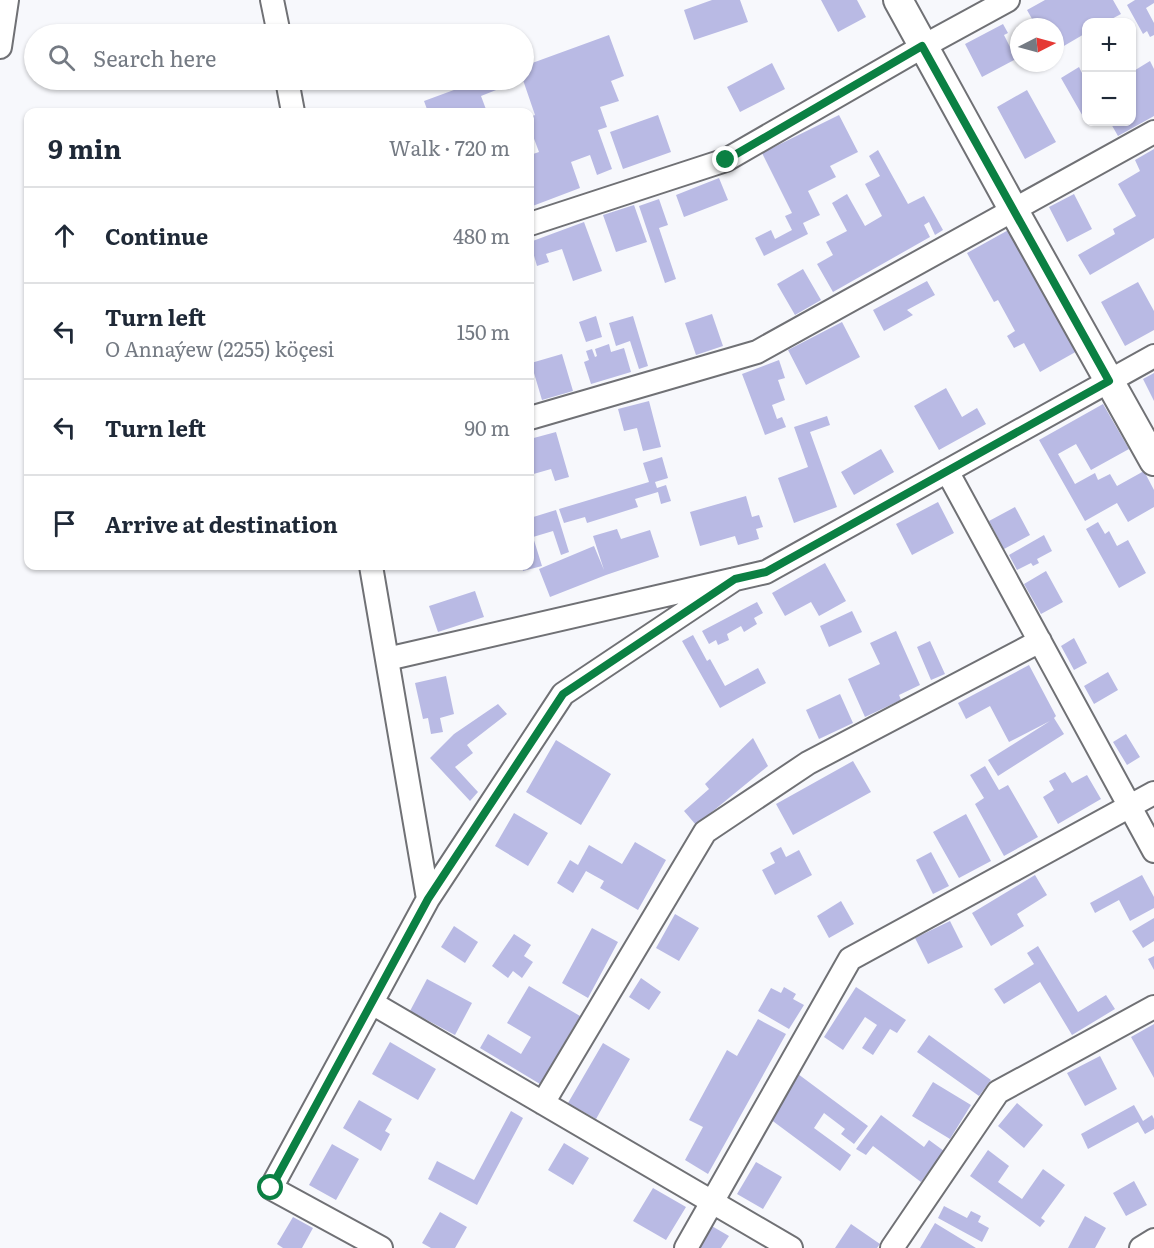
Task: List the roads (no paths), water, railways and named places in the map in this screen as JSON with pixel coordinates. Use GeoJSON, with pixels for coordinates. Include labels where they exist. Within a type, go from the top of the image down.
{"type":"FeatureCollection","features":[{"type":"Feature","properties":{"kind":"main road"},"geometry":{"type":"LineString","coordinates":[[898,0],[1154,461]]}},
{"type":"Feature","properties":{"kind":"street"},"geometry":{"type":"LineString","coordinates":[[0,47],[7,0]]}},
{"type":"Feature","properties":{"kind":"street"},"geometry":{"type":"LineString","coordinates":[[273,0],[277,24]]}},
{"type":"Feature","properties":{"kind":"street"},"geometry":{"type":"LineString","coordinates":[[534,223],[726,160],[922,46],[1008,0]]}},
{"type":"Feature","properties":{"kind":"street"},"geometry":{"type":"LineString","coordinates":[[289,90],[292,108]]}},
{"type":"Feature","properties":{"kind":"street"},"geometry":{"type":"LineString","coordinates":[[534,417],[757,352],[1154,132]]}},
{"type":"Feature","properties":{"kind":"street"},"geometry":{"type":"LineString","coordinates":[[387,659],[766,572],[1154,356]]}},
{"type":"Feature","properties":{"kind":"street"},"geometry":{"type":"LineString","coordinates":[[947,471],[1154,851]]}},
{"type":"Feature","properties":{"kind":"street"},"geometry":{"type":"LineString","coordinates":[[372,570],[428,899]]}},
{"type":"Feature","properties":{"kind":"street"},"geometry":{"type":"LineString","coordinates":[[381,1248],[271,1188],[428,899],[563,694],[735,579]]}},
{"type":"Feature","properties":{"kind":"street"},"geometry":{"type":"LineString","coordinates":[[543,1103],[705,832],[808,763],[1040,641]]}},
{"type":"Feature","properties":{"kind":"street"},"geometry":{"type":"LineString","coordinates":[[686,1248],[850,959],[1154,793]]}},
{"type":"Feature","properties":{"kind":"street"},"geometry":{"type":"LineString","coordinates":[[372,1003],[791,1248]]}},
{"type":"Feature","properties":{"kind":"street"},"geometry":{"type":"LineString","coordinates":[[892,1248],[998,1092],[1154,1007]]}},
{"type":"Feature","properties":{"kind":"street"},"geometry":{"type":"LineString","coordinates":[[1141,1248],[1154,1239]]}}]}
